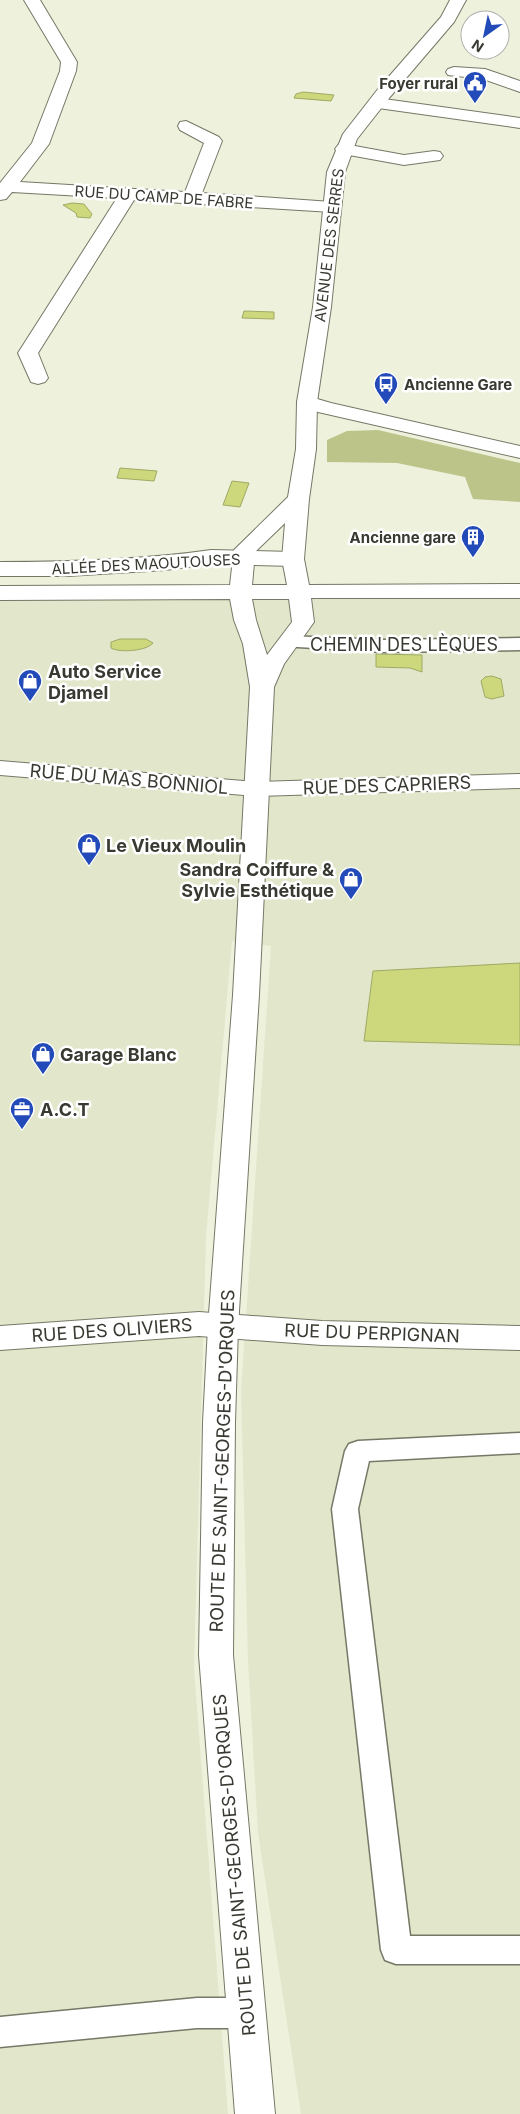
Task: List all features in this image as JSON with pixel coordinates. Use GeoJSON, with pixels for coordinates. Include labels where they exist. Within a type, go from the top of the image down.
{"type":"FeatureCollection","features":[{"type":"Feature","properties":{"kind":"street"},"geometry":{"type":"LineString","coordinates":[[5,184],[40,144],[68,72],[69,62],[32,0]]}},
{"type":"Feature","properties":{"kind":"street","name":"AVENUE DES SERRES"},"geometry":{"type":"LineString","coordinates":[[299,592],[293,559],[298,499],[306,449],[307,402],[322,307],[336,172],[349,138],[376,103],[448,19],[458,0]]}},
{"type":"Feature","properties":{"kind":"street"},"geometry":{"type":"LineString","coordinates":[[454,72],[485,74],[520,87]]}},
{"type":"Feature","properties":{"kind":"street"},"geometry":{"type":"LineString","coordinates":[[376,103],[517,118]]}},
{"type":"Feature","properties":{"kind":"street"},"geometry":{"type":"LineString","coordinates":[[186,126],[213,141],[191,199]]}},
{"type":"Feature","properties":{"kind":"street"},"geometry":{"type":"LineString","coordinates":[[344,149],[404,160],[434,156]]}},
{"type":"Feature","properties":{"kind":"street","name":"RUE DU CAMP DE FABRE"},"geometry":{"type":"LineString","coordinates":[[5,184],[128,195],[332,207]]}},
{"type":"Feature","properties":{"kind":"street"},"geometry":{"type":"LineString","coordinates":[[38,378],[28,353],[128,195]]}},
{"type":"Feature","properties":{"kind":"street"},"geometry":{"type":"LineString","coordinates":[[307,402],[325,408],[520,452]]}},
{"type":"Feature","properties":{"kind":"street"},"geometry":{"type":"LineString","coordinates":[[240,593],[242,558],[245,550],[298,499]]}},
{"type":"Feature","properties":{"kind":"street","name":"ALLÉE DES MAOUTOUSES"},"geometry":{"type":"LineString","coordinates":[[0,570],[68,569],[165,563],[211,557],[293,559]]}},
{"type":"Feature","properties":{"kind":"street"},"geometry":{"type":"LineString","coordinates":[[0,592],[520,591]]}},
{"type":"Feature","properties":{"kind":"street","name":"ROUTE DE SAINT-GEORGES-D'ORQUES"},"geometry":{"type":"LineString","coordinates":[[262,687],[273,663],[303,622],[299,592]]}},
{"type":"Feature","properties":{"kind":"street","name":"ROUTE DE SAINT-GEORGES-D'ORQUES"},"geometry":{"type":"LineString","coordinates":[[240,593],[245,620],[254,644],[262,687],[243,1044],[223,1327],[219,1422],[216,1655],[255,2114]]}},
{"type":"Feature","properties":{"kind":"street","name":"RUE DU MAS BONNIOL"},"geometry":{"type":"LineString","coordinates":[[1,770],[257,789]]}},
{"type":"Feature","properties":{"kind":"street","name":"RUE DES CAPRIERS"},"geometry":{"type":"LineString","coordinates":[[257,789],[519,781]]}},
{"type":"Feature","properties":{"kind":"street","name":"RUE DES OLIVIERS"},"geometry":{"type":"LineString","coordinates":[[0,1338],[199,1324],[223,1327]]}},
{"type":"Feature","properties":{"kind":"street","name":"RUE DU PERPIGNAN"},"geometry":{"type":"LineString","coordinates":[[223,1327],[322,1333],[520,1338]]}},
{"type":"Feature","properties":{"kind":"lane","name":"CHEMIN DES LÈQUES"},"geometry":{"type":"LineString","coordinates":[[288,642],[382,646],[520,644]]}},
{"type":"Feature","properties":{"kind":"lane"},"geometry":{"type":"LineString","coordinates":[[520,1443],[358,1451],[345,1509],[396,1950],[520,1950]]}},
{"type":"Feature","properties":{"kind":"lane"},"geometry":{"type":"LineString","coordinates":[[0,2032],[197,2013],[246,2013]]}},
{"type":"Feature","properties":{"kind":"shaded area"},"geometry":{"type":"Polygon","coordinates":[[[303,92],[334,95],[331,101],[294,98],[296,94],[303,92]]]}},
{"type":"Feature","properties":{"kind":"shaded area"},"geometry":{"type":"Polygon","coordinates":[[[72,203],[84,204],[92,214],[90,218],[77,217],[76,213],[63,205],[72,203]]]}},
{"type":"Feature","properties":{"kind":"shaded area"},"geometry":{"type":"Polygon","coordinates":[[[244,311],[274,312],[274,319],[242,318],[244,311]]]}},
{"type":"Feature","properties":{"kind":"shaded area"},"geometry":{"type":"Polygon","coordinates":[[[378,430],[520,463],[520,502],[473,499],[465,477],[397,463],[327,462],[327,440],[347,431],[378,430]]]}},
{"type":"Feature","properties":{"kind":"shaded area"},"geometry":{"type":"Polygon","coordinates":[[[120,468],[157,471],[154,481],[117,478],[120,468]]]}},
{"type":"Feature","properties":{"kind":"shaded area"},"geometry":{"type":"Polygon","coordinates":[[[232,481],[249,483],[240,507],[223,505],[232,481]]]}},
{"type":"Feature","properties":{"kind":"shaded area"},"geometry":{"type":"Polygon","coordinates":[[[0,595],[520,595],[520,2114],[301,2114],[258,1833],[248,1661],[241,1390],[271,946],[232,941],[206,1237],[194,1668],[228,2114],[0,2114],[0,595]]]}},
{"type":"Feature","properties":{"kind":"shaded area"},"geometry":{"type":"Polygon","coordinates":[[[120,639],[146,639],[153,643],[145,648],[133,650],[115,650],[111,648],[111,642],[120,639]]]}},
{"type":"Feature","properties":{"kind":"shaded area"},"geometry":{"type":"Polygon","coordinates":[[[376,654],[422,655],[422,672],[410,668],[376,667],[376,654]]]}},
{"type":"Feature","properties":{"kind":"shaded area"},"geometry":{"type":"Polygon","coordinates":[[[492,676],[501,679],[504,696],[492,699],[485,697],[481,681],[485,677],[492,676]]]}},
{"type":"Feature","properties":{"kind":"shaded area"},"geometry":{"type":"Polygon","coordinates":[[[520,963],[520,1045],[364,1041],[373,971],[520,963]]]}},
{"type":"Feature","properties":{"kind":"place","name":"Foyer rural"},"geometry":{"type":"Point","coordinates":[475,104]}},
{"type":"Feature","properties":{"kind":"place","name":"Ancienne Gare"},"geometry":{"type":"Point","coordinates":[386,405]}},
{"type":"Feature","properties":{"kind":"place","name":"Ancienne gare"},"geometry":{"type":"Point","coordinates":[473,558]}},
{"type":"Feature","properties":{"kind":"place","name":"Auto Service Djamel"},"geometry":{"type":"Point","coordinates":[30,702]}},
{"type":"Feature","properties":{"kind":"place","name":"Le Vieux Moulin"},"geometry":{"type":"Point","coordinates":[89,866]}},
{"type":"Feature","properties":{"kind":"place","name":"Sandra Coiffure & Sylvie Esthétique"},"geometry":{"type":"Point","coordinates":[351,900]}},
{"type":"Feature","properties":{"kind":"place","name":"Garage Blanc"},"geometry":{"type":"Point","coordinates":[43,1075]}},
{"type":"Feature","properties":{"kind":"place","name":"A.C.T"},"geometry":{"type":"Point","coordinates":[22,1130]}}]}
